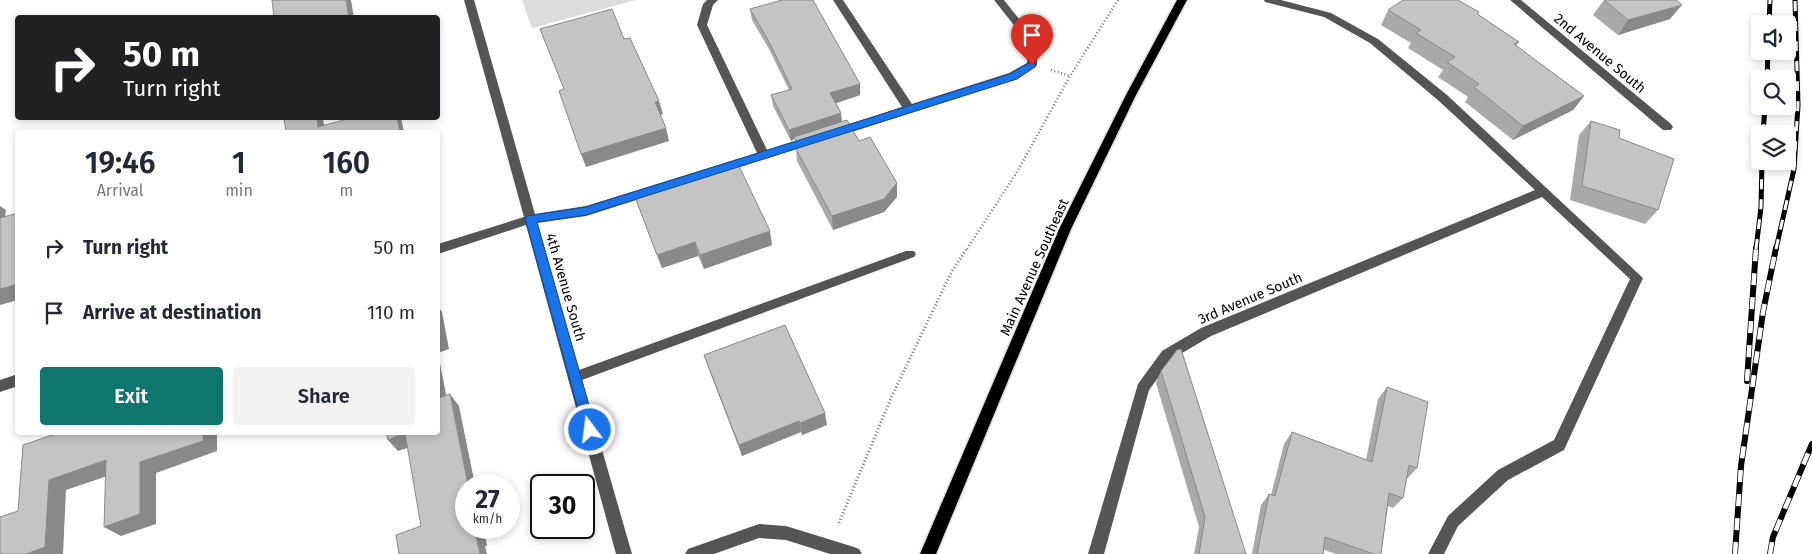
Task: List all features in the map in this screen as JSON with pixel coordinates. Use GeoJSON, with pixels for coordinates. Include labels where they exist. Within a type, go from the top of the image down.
{"type":"FeatureCollection","features":[{"type":"Feature","properties":{"kind":"main road","name":"Main Avenue Southeast"},"geometry":{"type":"LineString","coordinates":[[928,554],[1065,229],[1131,96],[1182,0]]}},
{"type":"Feature","properties":{"kind":"street","name":"4th Avenue South"},"geometry":{"type":"LineString","coordinates":[[469,0],[624,554]]}},
{"type":"Feature","properties":{"kind":"street"},"geometry":{"type":"LineString","coordinates":[[713,0],[708,4],[702,25],[764,155]]}},
{"type":"Feature","properties":{"kind":"street"},"geometry":{"type":"LineString","coordinates":[[838,0],[909,109]]}},
{"type":"Feature","properties":{"kind":"street"},"geometry":{"type":"LineString","coordinates":[[440,248],[531,218],[586,211],[1013,76],[1032,65],[1032,43],[999,0]]}},
{"type":"Feature","properties":{"kind":"street"},"geometry":{"type":"LineString","coordinates":[[1269,0],[1327,15],[1374,41],[1443,98],[1637,278],[1560,445],[1503,475],[1453,521],[1436,554]]}},
{"type":"Feature","properties":{"kind":"street","name":"2nd Avenue South"},"geometry":{"type":"LineString","coordinates":[[1515,0],[1667,127]]}},
{"type":"Feature","properties":{"kind":"street","name":"3rd Avenue South"},"geometry":{"type":"LineString","coordinates":[[1096,554],[1143,388],[1167,355],[1206,332],[1544,191]]}},
{"type":"Feature","properties":{"kind":"street"},"geometry":{"type":"LineString","coordinates":[[575,377],[910,254]]}},
{"type":"Feature","properties":{"kind":"street"},"geometry":{"type":"LineString","coordinates":[[0,386],[15,381]]}},
{"type":"Feature","properties":{"kind":"street"},"geometry":{"type":"LineString","coordinates":[[693,554],[759,531],[786,534],[854,554]]}},
{"type":"Feature","properties":{"kind":"path"},"geometry":{"type":"LineString","coordinates":[[830,546],[891,398],[951,273],[1017,172],[1070,76],[1118,0]]}},
{"type":"Feature","properties":{"kind":"shaded area"},"geometry":{"type":"Polygon","coordinates":[[[522,0],[636,0],[532,28],[522,0]]]}},
{"type":"Feature","properties":{"kind":"building"},"geometry":{"type":"Polygon","coordinates":[[[272,0],[346,0],[348,15],[274,15],[272,0]]]}},
{"type":"Feature","properties":{"kind":"building"},"geometry":{"type":"Polygon","coordinates":[[[782,0],[813,0],[860,84],[830,93],[841,113],[789,130],[771,95],[792,89],[767,38],[750,9],[782,0]]]}},
{"type":"Feature","properties":{"kind":"building"},"geometry":{"type":"Polygon","coordinates":[[[1403,0],[1458,0],[1479,12],[1477,14],[1519,42],[1514,44],[1584,96],[1523,126],[1474,87],[1479,84],[1447,62],[1455,57],[1416,33],[1421,30],[1388,10],[1403,0]]]}},
{"type":"Feature","properties":{"kind":"building"},"geometry":{"type":"Polygon","coordinates":[[[1604,0],[1676,0],[1682,5],[1628,20],[1604,0]]]}},
{"type":"Feature","properties":{"kind":"building"},"geometry":{"type":"Polygon","coordinates":[[[612,9],[624,39],[630,38],[659,101],[655,102],[666,128],[581,154],[559,91],[564,89],[540,29],[612,9]]]}},
{"type":"Feature","properties":{"kind":"building"},"geometry":{"type":"Polygon","coordinates":[[[284,120],[317,120],[318,127],[344,120],[397,120],[400,130],[286,130],[284,120]]]}},
{"type":"Feature","properties":{"kind":"building"},"geometry":{"type":"Polygon","coordinates":[[[847,120],[859,141],[870,137],[897,183],[884,199],[832,216],[795,147],[799,146],[794,137],[847,120]]]}},
{"type":"Feature","properties":{"kind":"building"},"geometry":{"type":"Polygon","coordinates":[[[1591,121],[1620,130],[1619,138],[1674,159],[1658,210],[1582,186],[1591,121]]]}},
{"type":"Feature","properties":{"kind":"building"},"geometry":{"type":"Polygon","coordinates":[[[739,166],[770,231],[700,255],[695,242],[657,255],[635,197],[696,176],[697,180],[739,166]]]}},
{"type":"Feature","properties":{"kind":"building"},"geometry":{"type":"Polygon","coordinates":[[[15,214],[15,285],[0,289],[0,218],[15,214]]]}},
{"type":"Feature","properties":{"kind":"building"},"geometry":{"type":"Polygon","coordinates":[[[785,325],[825,413],[800,423],[799,421],[739,445],[704,355],[785,325]]]}},
{"type":"Feature","properties":{"kind":"building"},"geometry":{"type":"Polygon","coordinates":[[[1181,349],[1246,554],[1199,554],[1205,517],[1161,371],[1177,350],[1181,349]]]}},
{"type":"Feature","properties":{"kind":"building"},"geometry":{"type":"Polygon","coordinates":[[[1387,387],[1428,402],[1417,468],[1409,465],[1403,498],[1389,493],[1381,554],[1374,554],[1325,537],[1323,554],[1257,554],[1269,494],[1275,496],[1292,432],[1372,462],[1387,387]]]}},
{"type":"Feature","properties":{"kind":"building"},"geometry":{"type":"Polygon","coordinates":[[[450,394],[466,474],[455,474],[455,539],[477,539],[480,554],[399,554],[396,535],[421,526],[405,435],[440,435],[440,398],[450,394]]]}},
{"type":"Feature","properties":{"kind":"building"},"geometry":{"type":"Polygon","coordinates":[[[52,435],[203,435],[203,441],[140,462],[140,514],[104,527],[106,460],[49,480],[45,547],[26,554],[0,554],[0,517],[18,511],[23,445],[52,435]]]}},
{"type":"Feature","properties":{"kind":"building"},"geometry":{"type":"Polygon","coordinates":[[[387,435],[400,435],[388,440],[387,435]]]}},
{"type":"Feature","properties":{"kind":"railway"},"geometry":{"type":"LineString","coordinates":[[1769,15],[1770,0]]}},
{"type":"Feature","properties":{"kind":"railway"},"geometry":{"type":"LineString","coordinates":[[1776,249],[1794,169],[1798,105],[1795,0]]}},
{"type":"Feature","properties":{"kind":"railway"},"geometry":{"type":"LineString","coordinates":[[1767,70],[1768,60]]}},
{"type":"Feature","properties":{"kind":"railway"},"geometry":{"type":"LineString","coordinates":[[1764,115],[1764,125]]}},
{"type":"Feature","properties":{"kind":"railway"},"geometry":{"type":"LineString","coordinates":[[1756,249],[1761,207],[1762,170]]}},
{"type":"Feature","properties":{"kind":"railway"},"geometry":{"type":"LineString","coordinates":[[1747,381],[1756,248]]}},
{"type":"Feature","properties":{"kind":"railway"},"geometry":{"type":"LineString","coordinates":[[1735,554],[1741,466],[1763,312],[1776,248]]}},
{"type":"Feature","properties":{"kind":"railway"},"geometry":{"type":"LineString","coordinates":[[1770,554],[1773,537],[1812,444]]}},
{"type":"Feature","properties":{"kind":"route"},"geometry":{"type":"LineString","coordinates":[[590,430],[531,218],[586,211],[1013,76],[1032,65]]}}]}
